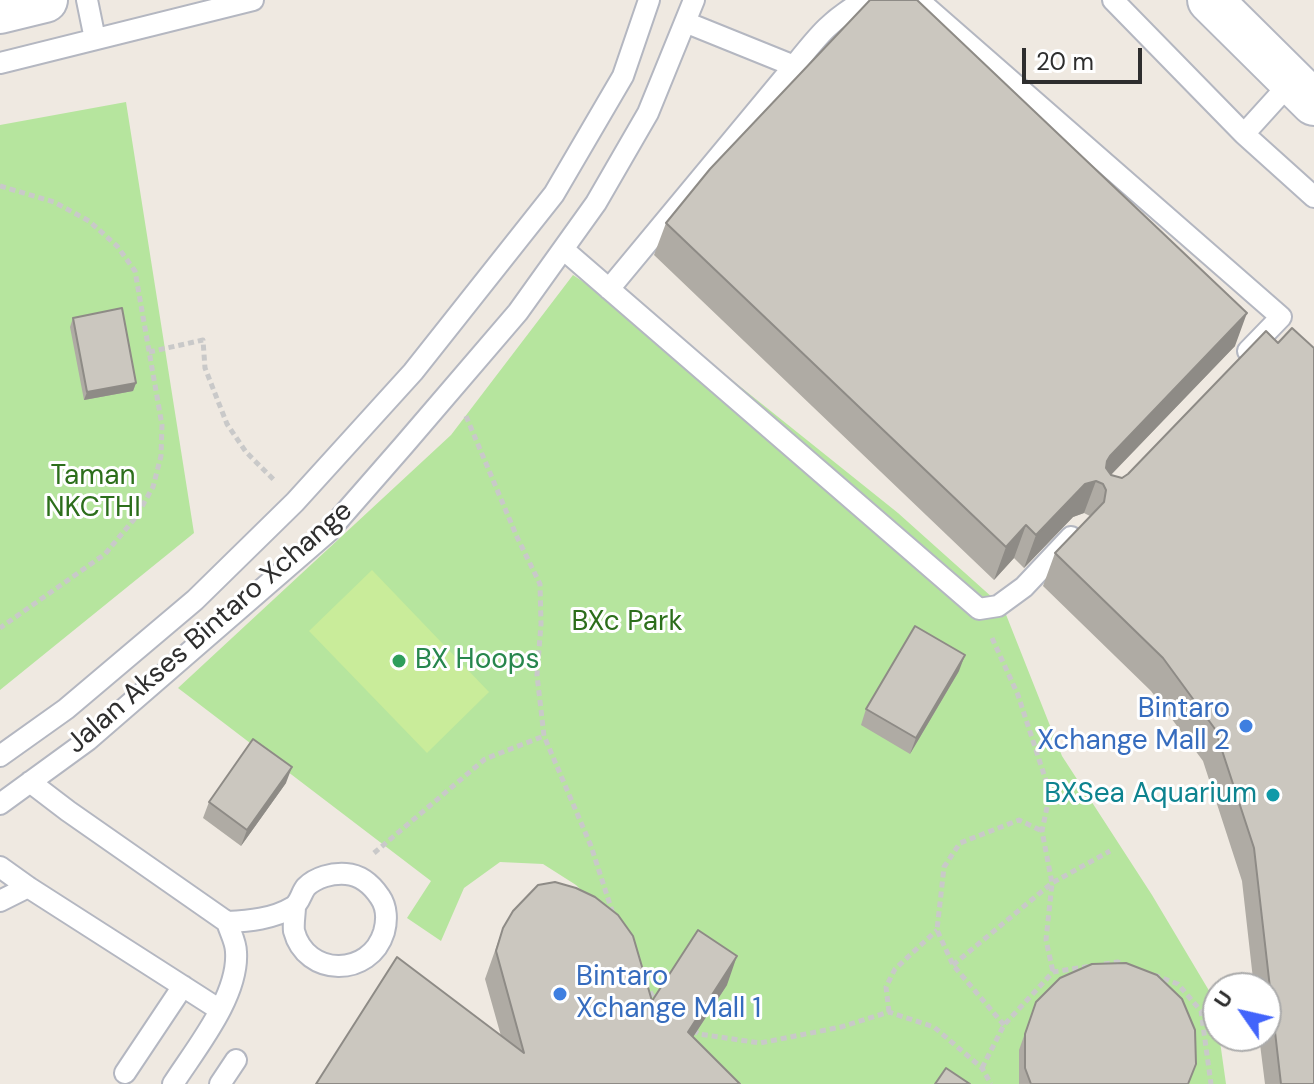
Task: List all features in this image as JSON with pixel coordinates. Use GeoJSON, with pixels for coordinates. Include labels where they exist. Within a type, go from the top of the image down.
{"type":"FeatureCollection","features":[{"type":"Feature","properties":{"kind":"main road"},"geometry":{"type":"LineString","coordinates":[[0,11],[45,0]]}},
{"type":"Feature","properties":{"kind":"main road"},"geometry":{"type":"LineString","coordinates":[[1210,0],[1303,92]]}},
{"type":"Feature","properties":{"kind":"lane"},"geometry":{"type":"LineString","coordinates":[[87,0],[95,39]]}},
{"type":"Feature","properties":{"kind":"lane"},"geometry":{"type":"LineString","coordinates":[[0,63],[253,0]]}},
{"type":"Feature","properties":{"kind":"lane","name":"Jalan Akses Bintaro Xchange"},"geometry":{"type":"LineString","coordinates":[[0,756],[66,709],[195,600],[295,502],[413,372],[554,194],[623,76],[649,0]]}},
{"type":"Feature","properties":{"kind":"lane","name":"Jalan Akses Bintaro Xchange"},"geometry":{"type":"LineString","coordinates":[[0,804],[88,740],[328,532],[454,387],[518,312],[596,203],[648,113],[694,0]]}},
{"type":"Feature","properties":{"kind":"lane"},"geometry":{"type":"LineString","coordinates":[[609,289],[823,29],[865,0]]}},
{"type":"Feature","properties":{"kind":"lane"},"geometry":{"type":"LineString","coordinates":[[914,0],[924,5],[1286,323],[1237,363]]}},
{"type":"Feature","properties":{"kind":"lane"},"geometry":{"type":"LineString","coordinates":[[1113,0],[1244,134],[1314,197]]}},
{"type":"Feature","properties":{"kind":"lane"},"geometry":{"type":"LineString","coordinates":[[685,22],[794,66]]}},
{"type":"Feature","properties":{"kind":"lane"},"geometry":{"type":"LineString","coordinates":[[1244,134],[1303,92]]}},
{"type":"Feature","properties":{"kind":"lane"},"geometry":{"type":"LineString","coordinates":[[563,249],[979,609],[998,606],[1024,587],[1082,526]]}},
{"type":"Feature","properties":{"kind":"lane"},"geometry":{"type":"LineString","coordinates":[[30,782],[227,922],[236,950],[235,980],[220,1010],[173,1084]]}},
{"type":"Feature","properties":{"kind":"lane"},"geometry":{"type":"LineString","coordinates":[[0,867],[220,1010]]}},
{"type":"Feature","properties":{"kind":"lane"},"geometry":{"type":"LineString","coordinates":[[349,874],[369,883],[383,901],[387,923],[380,944],[364,960],[342,967],[321,963],[303,949],[294,929],[295,906],[307,887],[326,875],[349,874]]}},
{"type":"Feature","properties":{"kind":"lane"},"geometry":{"type":"LineString","coordinates":[[0,901],[28,887]]}},
{"type":"Feature","properties":{"kind":"lane"},"geometry":{"type":"LineString","coordinates":[[227,922],[258,920],[295,906]]}},
{"type":"Feature","properties":{"kind":"lane"},"geometry":{"type":"LineString","coordinates":[[125,1073],[183,986]]}},
{"type":"Feature","properties":{"kind":"lane"},"geometry":{"type":"LineString","coordinates":[[220,1084],[236,1060]]}},
{"type":"Feature","properties":{"kind":"path"},"geometry":{"type":"LineString","coordinates":[[0,186],[54,202],[89,221],[117,246],[135,271],[162,425],[161,456],[153,487],[136,517],[105,554],[0,628]]}},
{"type":"Feature","properties":{"kind":"path"},"geometry":{"type":"LineString","coordinates":[[149,352],[203,340],[205,368],[227,424],[246,452],[295,502]]}},
{"type":"Feature","properties":{"kind":"path"},"geometry":{"type":"LineString","coordinates":[[454,387],[540,584],[537,675],[544,736],[591,846],[617,925]]}},
{"type":"Feature","properties":{"kind":"path"},"geometry":{"type":"LineString","coordinates":[[979,609],[1018,695],[1050,793],[1042,831],[1052,883],[1046,940],[1053,972]]}},
{"type":"Feature","properties":{"kind":"path"},"geometry":{"type":"LineString","coordinates":[[349,874],[485,759],[544,736]]}},
{"type":"Feature","properties":{"kind":"path"},"geometry":{"type":"LineString","coordinates":[[1004,1025],[953,965],[937,930],[944,867],[960,843],[1019,820],[1042,831]]}},
{"type":"Feature","properties":{"kind":"path"},"geometry":{"type":"LineString","coordinates":[[953,965],[1052,883],[1110,851]]}},
{"type":"Feature","properties":{"kind":"path"},"geometry":{"type":"LineString","coordinates":[[889,1012],[886,987],[895,969],[937,930]]}},
{"type":"Feature","properties":{"kind":"path"},"geometry":{"type":"LineString","coordinates":[[982,1068],[1004,1025],[1053,972],[1118,962],[1130,967]]}},
{"type":"Feature","properties":{"kind":"path"},"geometry":{"type":"LineString","coordinates":[[1142,971],[1178,984],[1201,1011],[1211,1084]]}},
{"type":"Feature","properties":{"kind":"path"},"geometry":{"type":"LineString","coordinates":[[642,976],[654,1001],[665,1009]]}},
{"type":"Feature","properties":{"kind":"path"},"geometry":{"type":"LineString","coordinates":[[688,1026],[699,1034],[760,1043],[841,1027],[889,1012],[934,1027],[982,1068],[991,1084]]}},
{"type":"Feature","properties":{"kind":"green space","name":"Taman NKCTHI"},"geometry":{"type":"Polygon","coordinates":[[[126,102],[194,533],[0,690],[0,125],[126,102]]]}},
{"type":"Feature","properties":{"kind":"green space","name":"BXc Park"},"geometry":{"type":"Polygon","coordinates":[[[573,275],[732,380],[898,513],[1003,607],[1062,756],[1202,979],[1202,1052],[1221,1052],[1226,1084],[700,1084],[641,1022],[597,906],[576,885],[543,864],[500,862],[464,888],[441,941],[407,918],[431,881],[178,688],[451,435],[573,275]]]}},
{"type":"Feature","properties":{"kind":"green space","name":"BX Hoops"},"geometry":{"type":"Polygon","coordinates":[[[372,570],[489,692],[427,753],[309,631],[372,570]]]}},
{"type":"Feature","properties":{"kind":"building"},"geometry":{"type":"Polygon","coordinates":[[[870,0],[917,0],[1247,313],[1110,456],[1106,468],[1111,475],[1122,478],[1128,474],[1266,331],[1278,343],[1292,328],[1314,348],[1314,1084],[1281,1084],[1277,1052],[1282,1052],[1282,972],[1268,972],[1254,848],[1215,729],[1163,658],[1055,553],[1104,502],[1106,490],[1103,484],[1096,481],[1085,484],[1036,535],[1026,525],[1006,547],[666,223],[710,169],[870,0]]]}},
{"type":"Feature","properties":{"kind":"building"},"geometry":{"type":"Polygon","coordinates":[[[122,308],[136,383],[87,392],[73,318],[122,308]]]}},
{"type":"Feature","properties":{"kind":"building"},"geometry":{"type":"Polygon","coordinates":[[[915,626],[965,655],[916,738],[866,709],[915,626]]]}},
{"type":"Feature","properties":{"kind":"building"},"geometry":{"type":"Polygon","coordinates":[[[253,739],[292,767],[247,830],[209,802],[253,739]]]}},
{"type":"Feature","properties":{"kind":"building","name":"Bintaro Xchange Mall 1"},"geometry":{"type":"Polygon","coordinates":[[[555,882],[595,897],[618,915],[633,936],[652,1001],[698,930],[737,956],[688,1032],[740,1084],[316,1084],[397,957],[524,1053],[496,951],[503,928],[513,911],[538,885],[555,882]]]}},
{"type":"Feature","properties":{"kind":"building"},"geometry":{"type":"Polygon","coordinates":[[[1126,963],[1157,975],[1182,999],[1195,1030],[1196,1064],[1188,1084],[1031,1084],[1025,1068],[1025,1034],[1036,1002],[1060,978],[1092,964],[1126,963]]]}},
{"type":"Feature","properties":{"kind":"building"},"geometry":{"type":"Polygon","coordinates":[[[946,1068],[970,1084],[935,1084],[946,1068]]]}},
{"type":"Feature","properties":{"kind":"place","name":"BX Hoops"},"geometry":{"type":"Point","coordinates":[399,661]}},
{"type":"Feature","properties":{"kind":"place","name":"Bintaro Xchange Mall 2"},"geometry":{"type":"Point","coordinates":[1246,726]}},
{"type":"Feature","properties":{"kind":"place","name":"BXSea Aquarium"},"geometry":{"type":"Point","coordinates":[1273,795]}},
{"type":"Feature","properties":{"kind":"place","name":"Bintaro Xchange Mall 1"},"geometry":{"type":"Point","coordinates":[560,994]}}]}
